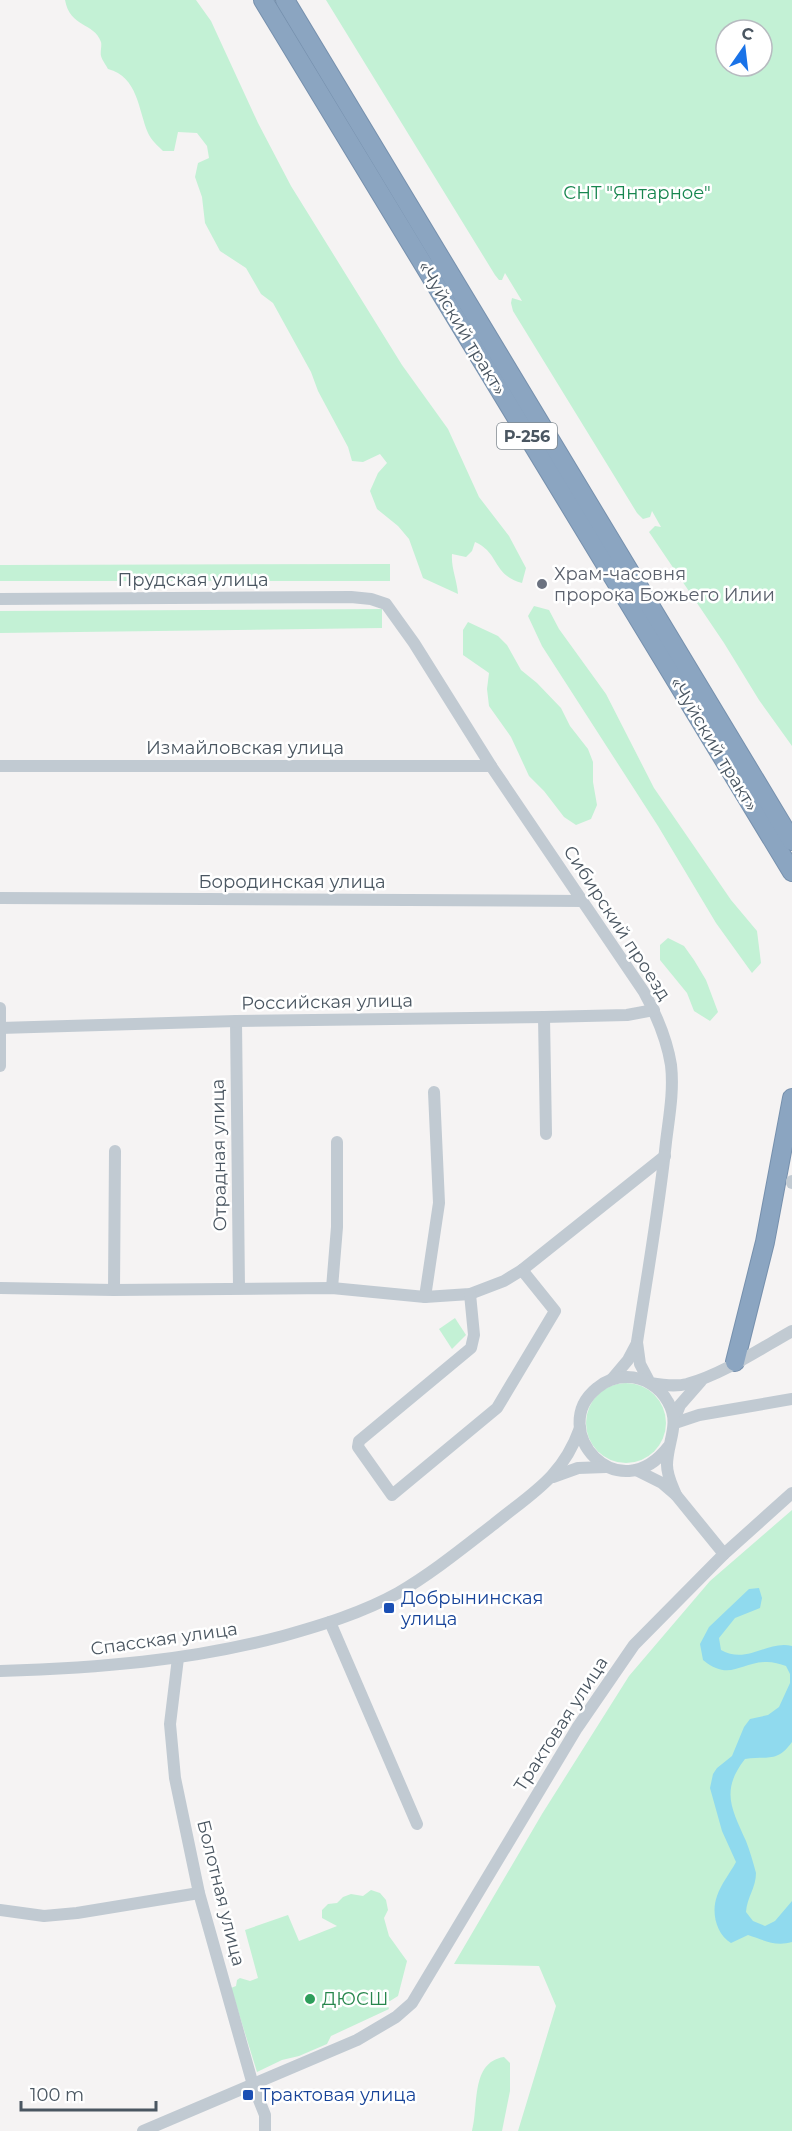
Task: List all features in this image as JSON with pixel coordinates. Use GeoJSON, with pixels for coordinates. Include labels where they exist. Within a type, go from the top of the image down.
{"type":"FeatureCollection","features":[{"type":"Feature","properties":{"kind":"highway","name":"«Чуйский тракт»"},"geometry":{"type":"LineString","coordinates":[[263,0],[792,872]]}},
{"type":"Feature","properties":{"kind":"highway","name":"«Чуйский тракт»"},"geometry":{"type":"LineString","coordinates":[[285,0],[792,841]]}},
{"type":"Feature","properties":{"kind":"highway"},"geometry":{"type":"LineString","coordinates":[[735,1362],[765,1242],[792,1098]]}},
{"type":"Feature","properties":{"kind":"street","name":"Прудская улица"},"geometry":{"type":"LineString","coordinates":[[0,599],[351,597],[371,599],[386,604]]}},
{"type":"Feature","properties":{"kind":"street","name":"Сибирский проезд"},"geometry":{"type":"LineString","coordinates":[[386,604],[414,643],[491,766],[654,1010],[671,1065],[672,1093],[665,1156],[637,1342],[640,1364],[650,1383]]}},
{"type":"Feature","properties":{"kind":"street","name":"Измайловская улица"},"geometry":{"type":"LineString","coordinates":[[0,766],[491,766]]}},
{"type":"Feature","properties":{"kind":"street","name":"Бородинская улица"},"geometry":{"type":"LineString","coordinates":[[0,898],[583,901]]}},
{"type":"Feature","properties":{"kind":"street"},"geometry":{"type":"LineString","coordinates":[[0,1008],[0,1066]]}},
{"type":"Feature","properties":{"kind":"street","name":"Российская улица"},"geometry":{"type":"LineString","coordinates":[[1,1028],[236,1021],[627,1015],[654,1010]]}},
{"type":"Feature","properties":{"kind":"street"},"geometry":{"type":"LineString","coordinates":[[544,1017],[546,1134]]}},
{"type":"Feature","properties":{"kind":"street","name":"Отрадная улица"},"geometry":{"type":"LineString","coordinates":[[236,1021],[239,1288]]}},
{"type":"Feature","properties":{"kind":"street"},"geometry":{"type":"LineString","coordinates":[[425,1297],[440,1203],[434,1092]]}},
{"type":"Feature","properties":{"kind":"street"},"geometry":{"type":"LineString","coordinates":[[332,1288],[337,1227],[337,1142]]}},
{"type":"Feature","properties":{"kind":"street"},"geometry":{"type":"LineString","coordinates":[[114,1290],[115,1151]]}},
{"type":"Feature","properties":{"kind":"street"},"geometry":{"type":"LineString","coordinates":[[0,1288],[114,1290],[332,1288],[425,1297],[470,1294],[504,1281],[522,1270],[665,1156]]}},
{"type":"Feature","properties":{"kind":"street"},"geometry":{"type":"LineString","coordinates":[[470,1294],[474,1335],[471,1348],[359,1441],[358,1447],[392,1495],[497,1408],[555,1311],[522,1270]]}},
{"type":"Feature","properties":{"kind":"street"},"geometry":{"type":"LineString","coordinates":[[669,1446],[654,1462],[636,1470],[616,1470],[601,1463],[589,1452],[580,1428],[580,1418],[587,1398],[603,1383],[612,1379],[632,1377],[650,1383],[679,1385],[735,1362],[792,1331]]}},
{"type":"Feature","properties":{"kind":"street","name":"Сибирский проезд"},"geometry":{"type":"LineString","coordinates":[[612,1379],[628,1360],[637,1342]]}},
{"type":"Feature","properties":{"kind":"street"},"geometry":{"type":"LineString","coordinates":[[676,1495],[668,1472],[669,1446],[674,1422],[685,1398],[703,1377]]}},
{"type":"Feature","properties":{"kind":"street"},"geometry":{"type":"LineString","coordinates":[[650,1383],[668,1401],[674,1422]]}},
{"type":"Feature","properties":{"kind":"street"},"geometry":{"type":"LineString","coordinates":[[674,1422],[792,1399]]}},
{"type":"Feature","properties":{"kind":"street","name":"Спасская улица"},"geometry":{"type":"LineString","coordinates":[[0,1671],[89,1668],[178,1658],[250,1645],[358,1612],[398,1592],[475,1539],[552,1477],[570,1453],[580,1428]]}},
{"type":"Feature","properties":{"kind":"street","name":"Спасская улица"},"geometry":{"type":"LineString","coordinates":[[552,1477],[578,1468],[608,1467]]}},
{"type":"Feature","properties":{"kind":"street"},"geometry":{"type":"LineString","coordinates":[[636,1470],[662,1483],[676,1495],[724,1554]]}},
{"type":"Feature","properties":{"kind":"street","name":"Трактовая улица"},"geometry":{"type":"LineString","coordinates":[[143,2131],[357,2040],[396,2017],[412,2003],[577,1728],[634,1646],[724,1554],[792,1492]]}},
{"type":"Feature","properties":{"kind":"street"},"geometry":{"type":"LineString","coordinates":[[330,1622],[417,1824]]}},
{"type":"Feature","properties":{"kind":"street","name":"Болотная улица"},"geometry":{"type":"LineString","coordinates":[[178,1658],[171,1716],[171,1744],[175,1778],[199,1893],[253,2085],[265,2115],[265,2131]]}},
{"type":"Feature","properties":{"kind":"street"},"geometry":{"type":"LineString","coordinates":[[0,1910],[44,1916],[77,1913],[199,1893]]}},
{"type":"Feature","properties":{"kind":"green space"},"geometry":{"type":"Polygon","coordinates":[[[65,0],[196,0],[211,21],[258,123],[291,186],[402,365],[448,429],[479,497],[509,536],[526,568],[522,583],[506,575],[489,552],[475,542],[472,551],[466,557],[452,554],[458,594],[423,578],[409,539],[398,526],[377,509],[370,491],[378,473],[387,463],[380,454],[363,462],[352,461],[348,447],[318,391],[311,372],[273,303],[261,294],[246,268],[220,251],[205,223],[202,197],[195,177],[198,163],[209,158],[207,146],[197,133],[178,132],[174,151],[163,151],[157,145],[148,133],[131,86],[118,73],[108,69],[101,56],[101,42],[98,36],[72,16],[65,0]]]}},
{"type":"Feature","properties":{"kind":"green space","name":"СНТ \"Янтарное\""},"geometry":{"type":"Polygon","coordinates":[[[326,0],[792,0],[792,746],[759,700],[724,643],[649,532],[655,526],[661,527],[652,511],[650,517],[643,519],[637,513],[513,311],[512,298],[522,301],[505,273],[502,280],[499,280],[326,0]]]}},
{"type":"Feature","properties":{"kind":"green space"},"geometry":{"type":"Polygon","coordinates":[[[390,564],[390,581],[0,581],[0,565],[390,564]]]}},
{"type":"Feature","properties":{"kind":"green space"},"geometry":{"type":"Polygon","coordinates":[[[534,606],[549,610],[559,629],[606,694],[654,788],[731,900],[757,931],[761,963],[752,973],[716,923],[658,826],[542,646],[528,616],[534,606]]]}},
{"type":"Feature","properties":{"kind":"green space"},"geometry":{"type":"Polygon","coordinates":[[[382,609],[382,628],[0,633],[0,611],[382,609]]]}},
{"type":"Feature","properties":{"kind":"green space"},"geometry":{"type":"Polygon","coordinates":[[[468,622],[498,636],[507,645],[521,670],[561,708],[570,726],[588,749],[593,762],[593,782],[597,805],[591,819],[576,825],[564,817],[529,776],[511,737],[489,706],[487,689],[489,673],[463,655],[463,630],[468,622]]]}},
{"type":"Feature","properties":{"kind":"green space"},"geometry":{"type":"Polygon","coordinates":[[[668,938],[684,946],[706,980],[718,1012],[710,1021],[694,1011],[687,993],[660,960],[660,945],[668,938]]]}},
{"type":"Feature","properties":{"kind":"green space"},"geometry":{"type":"Polygon","coordinates":[[[455,1318],[466,1335],[452,1349],[439,1329],[455,1318]]]}},
{"type":"Feature","properties":{"kind":"green space"},"geometry":{"type":"Polygon","coordinates":[[[626,1383],[648,1390],[654,1395],[665,1415],[666,1423],[659,1445],[654,1451],[634,1462],[626,1463],[604,1456],[598,1451],[587,1431],[586,1423],[593,1401],[598,1395],[618,1384],[626,1383]]]}},
{"type":"Feature","properties":{"kind":"green space"},"geometry":{"type":"Polygon","coordinates":[[[792,1510],[792,2131],[518,2131],[556,2006],[539,1966],[454,1964],[542,1814],[629,1676],[710,1581],[792,1510]]]}},
{"type":"Feature","properties":{"kind":"green space","name":"ДЮСШ"},"geometry":{"type":"Polygon","coordinates":[[[371,1890],[380,1893],[386,1900],[388,1910],[384,1918],[389,1936],[407,1961],[398,1996],[390,2001],[386,2000],[389,2009],[331,2036],[327,2044],[299,2056],[282,2060],[257,2072],[231,1988],[236,1986],[240,1978],[250,1981],[258,1978],[245,1930],[288,1915],[299,1941],[337,1926],[322,1918],[322,1910],[328,1904],[337,1903],[343,1897],[351,1894],[363,1896],[371,1890]]]}},
{"type":"Feature","properties":{"kind":"green space"},"geometry":{"type":"Polygon","coordinates":[[[504,2057],[510,2063],[510,2091],[502,2131],[472,2131],[481,2076],[493,2061],[504,2057]]]}},
{"type":"Feature","properties":{"kind":"water"},"geometry":{"type":"Polygon","coordinates":[[[759,1588],[762,1598],[760,1608],[735,1618],[719,1638],[721,1650],[730,1654],[748,1654],[774,1646],[792,1646],[792,1742],[776,1756],[745,1759],[737,1770],[731,1791],[736,1819],[756,1873],[746,1912],[753,1921],[765,1926],[775,1921],[792,1901],[792,1942],[780,1944],[748,1935],[731,1943],[718,1928],[715,1916],[715,1902],[736,1862],[722,1831],[710,1788],[713,1774],[732,1756],[744,1727],[750,1719],[768,1715],[779,1707],[790,1683],[790,1674],[786,1666],[769,1662],[721,1670],[703,1660],[700,1644],[709,1627],[749,1589],[759,1588]]]}},
{"type":"Feature","properties":{"kind":"place","name":"Храм-часовня пророка Божьего Илии"},"geometry":{"type":"Point","coordinates":[542,584]}},
{"type":"Feature","properties":{"kind":"place","name":"Добрынинская улица"},"geometry":{"type":"Point","coordinates":[389,1608]}},
{"type":"Feature","properties":{"kind":"place","name":"ДЮСШ"},"geometry":{"type":"Point","coordinates":[310,1999]}},
{"type":"Feature","properties":{"kind":"place","name":"Трактовая улица"},"geometry":{"type":"Point","coordinates":[248,2095]}}]}
